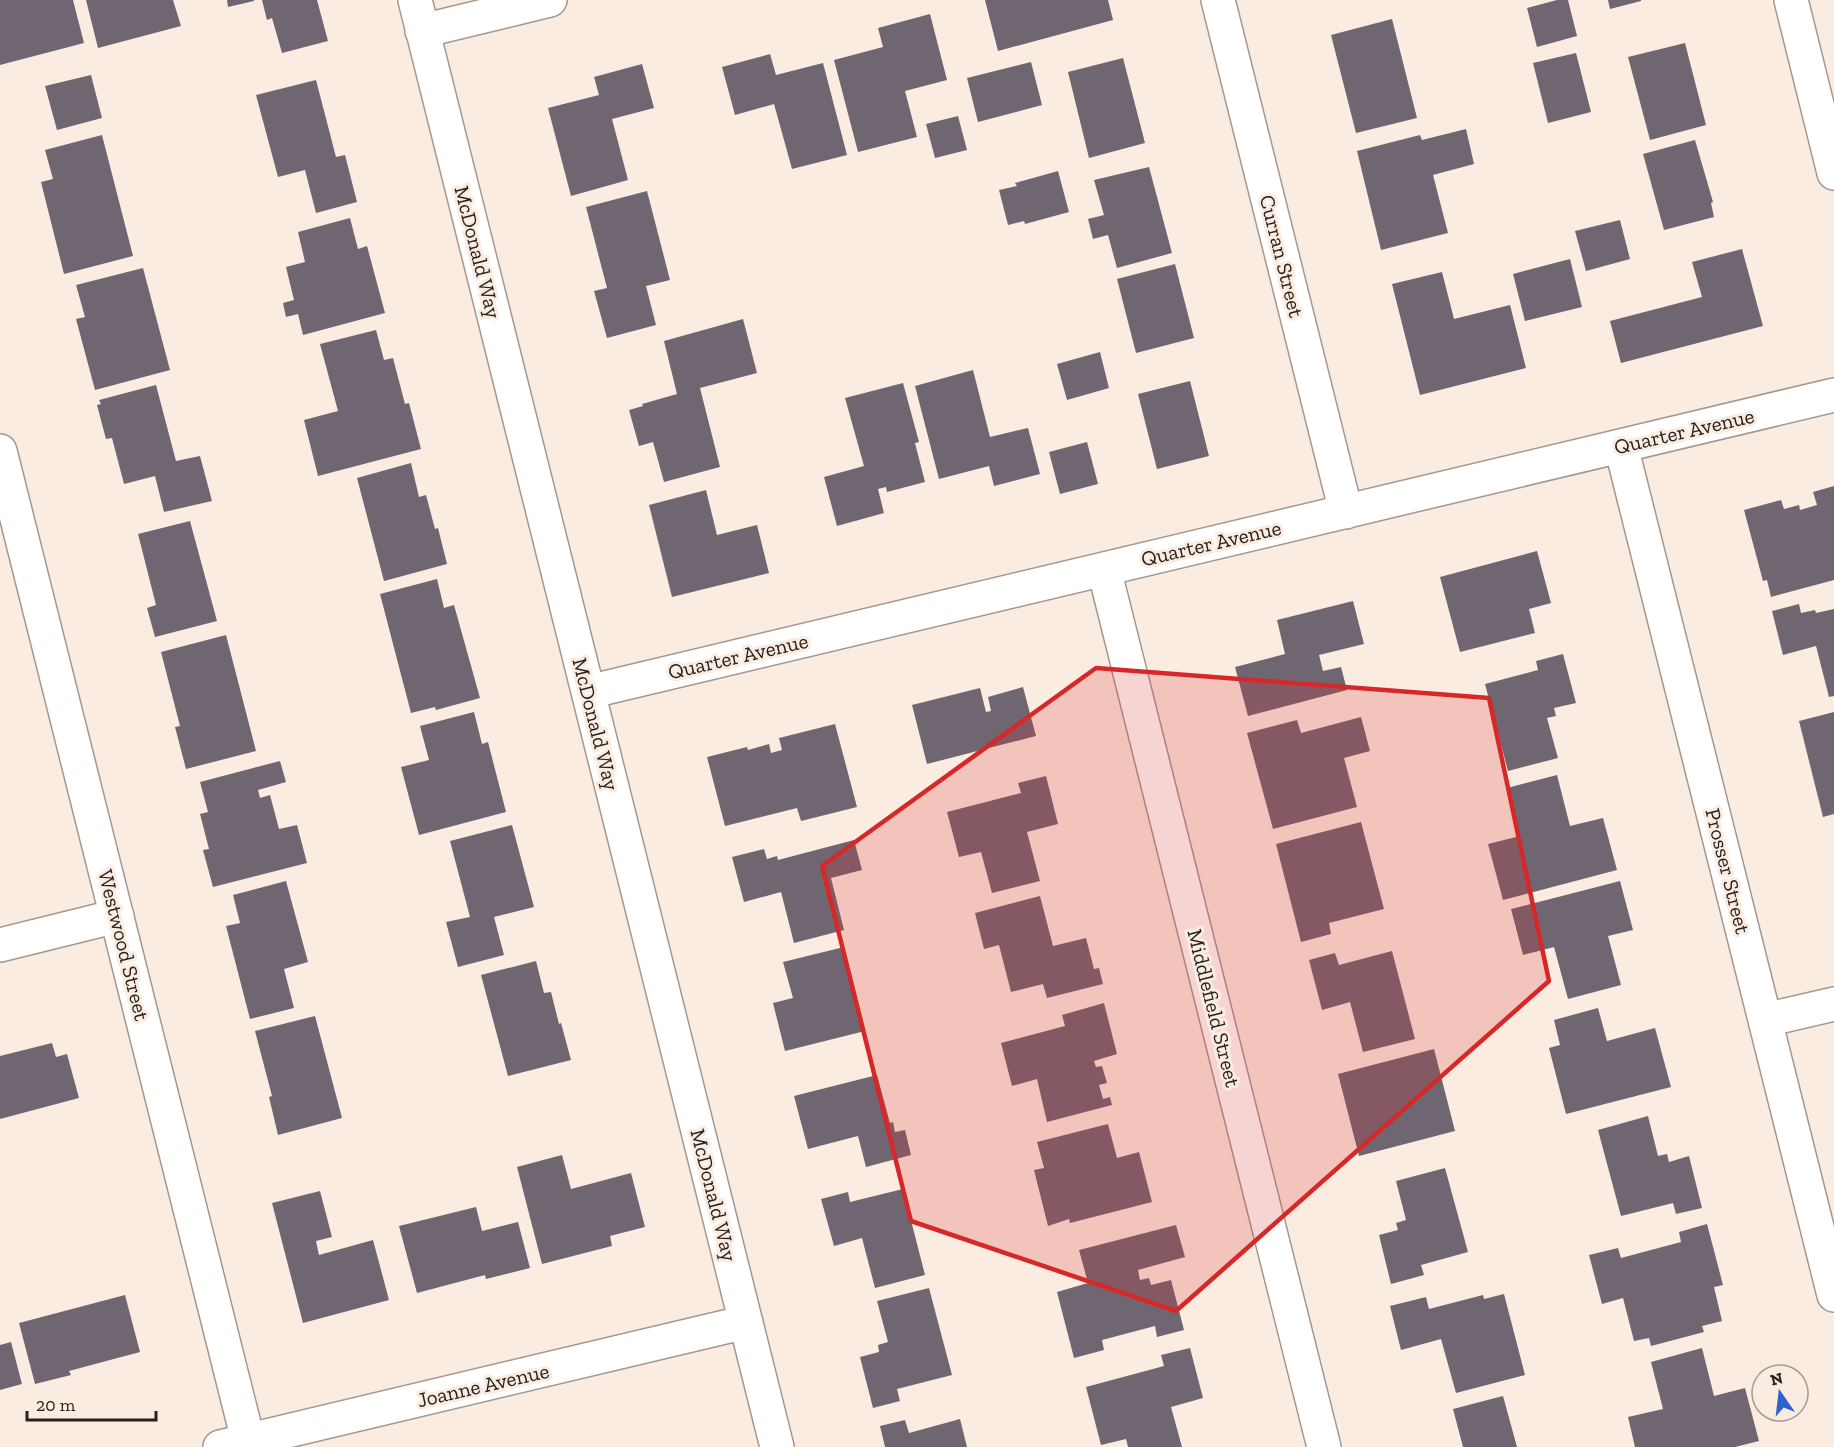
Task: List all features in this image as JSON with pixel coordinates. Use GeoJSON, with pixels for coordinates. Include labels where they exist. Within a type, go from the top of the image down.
{"type":"FeatureCollection","features":[{"type":"Feature","properties":{"kind":"street","name":"McDonald Way"},"geometry":{"type":"LineString","coordinates":[[415,0],[777,1447]]}},
{"type":"Feature","properties":{"kind":"street"},"geometry":{"type":"LineString","coordinates":[[422,31],[550,0]]}},
{"type":"Feature","properties":{"kind":"street","name":"Curran Street"},"geometry":{"type":"LineString","coordinates":[[1218,0],[1346,512]]}},
{"type":"Feature","properties":{"kind":"street"},"geometry":{"type":"LineString","coordinates":[[1791,0],[1834,173]]}},
{"type":"Feature","properties":{"kind":"street","name":"Quarter Avenue"},"geometry":{"type":"LineString","coordinates":[[588,692],[1834,395]]}},
{"type":"Feature","properties":{"kind":"street","name":"Prosser Street"},"geometry":{"type":"LineString","coordinates":[[1621,446],[1834,1295]]}},
{"type":"Feature","properties":{"kind":"street","name":"Westwood Street"},"geometry":{"type":"LineString","coordinates":[[0,451],[117,916],[235,1444]]}},
{"type":"Feature","properties":{"kind":"street","name":"Middlefield Street"},"geometry":{"type":"LineString","coordinates":[[1104,569],[1324,1447]]}},
{"type":"Feature","properties":{"kind":"street"},"geometry":{"type":"LineString","coordinates":[[0,945],[117,916]]}},
{"type":"Feature","properties":{"kind":"street"},"geometry":{"type":"LineString","coordinates":[[1765,1020],[1834,1004]]}},
{"type":"Feature","properties":{"kind":"street","name":"Joanne Avenue"},"geometry":{"type":"LineString","coordinates":[[235,1444],[746,1322]]}},
{"type":"Feature","properties":{"kind":"highlighted area"},"geometry":{"type":"Polygon","coordinates":[[[1096,668],[1489,698],[1549,981],[1176,1311],[911,1221],[822,866],[1096,668]]]}},
{"type":"Feature","properties":{"kind":"building"},"geometry":{"type":"Polygon","coordinates":[[[0,0],[73,0],[84,43],[0,65],[0,0]]]}},
{"type":"Feature","properties":{"kind":"building"},"geometry":{"type":"Polygon","coordinates":[[[86,0],[173,0],[181,26],[98,48],[86,0]]]}},
{"type":"Feature","properties":{"kind":"building"},"geometry":{"type":"Polygon","coordinates":[[[227,0],[254,0],[254,1],[228,7],[227,0]]]}},
{"type":"Feature","properties":{"kind":"building"},"geometry":{"type":"Polygon","coordinates":[[[262,0],[317,0],[328,41],[282,53],[272,18],[267,20],[262,0]]]}},
{"type":"Feature","properties":{"kind":"building"},"geometry":{"type":"Polygon","coordinates":[[[985,0],[1108,0],[1113,20],[998,51],[985,0]]]}},
{"type":"Feature","properties":{"kind":"building"},"geometry":{"type":"Polygon","coordinates":[[[1557,0],[1568,0],[1577,36],[1537,47],[1527,8],[1557,0]]]}},
{"type":"Feature","properties":{"kind":"building"},"geometry":{"type":"Polygon","coordinates":[[[1608,0],[1641,0],[1641,1],[1610,9],[1608,0]]]}},
{"type":"Feature","properties":{"kind":"building"},"geometry":{"type":"Polygon","coordinates":[[[930,14],[947,80],[905,91],[917,137],[858,152],[834,60],[883,47],[878,28],[930,14]]]}},
{"type":"Feature","properties":{"kind":"building"},"geometry":{"type":"Polygon","coordinates":[[[1392,19],[1417,118],[1356,133],[1331,35],[1392,19]]]}},
{"type":"Feature","properties":{"kind":"building"},"geometry":{"type":"Polygon","coordinates":[[[1685,43],[1706,125],[1650,140],[1628,57],[1685,43]]]}},
{"type":"Feature","properties":{"kind":"building"},"geometry":{"type":"Polygon","coordinates":[[[1576,53],[1591,112],[1548,123],[1533,63],[1576,53]]]}},
{"type":"Feature","properties":{"kind":"building"},"geometry":{"type":"Polygon","coordinates":[[[770,54],[776,75],[823,63],[847,155],[792,169],[774,104],[735,115],[722,67],[770,54]]]}},
{"type":"Feature","properties":{"kind":"building"},"geometry":{"type":"Polygon","coordinates":[[[1123,58],[1145,143],[1089,158],[1068,72],[1123,58]]]}},
{"type":"Feature","properties":{"kind":"building"},"geometry":{"type":"Polygon","coordinates":[[[1031,62],[1042,105],[978,122],[967,78],[1031,62]]]}},
{"type":"Feature","properties":{"kind":"building"},"geometry":{"type":"Polygon","coordinates":[[[642,64],[654,108],[612,119],[628,180],[571,196],[548,108],[599,95],[594,77],[642,64]]]}},
{"type":"Feature","properties":{"kind":"building"},"geometry":{"type":"Polygon","coordinates":[[[91,75],[102,118],[57,130],[45,86],[91,75]]]}},
{"type":"Feature","properties":{"kind":"building"},"geometry":{"type":"Polygon","coordinates":[[[316,80],[336,157],[345,155],[357,202],[316,213],[305,170],[278,177],[256,95],[316,80]]]}},
{"type":"Feature","properties":{"kind":"building"},"geometry":{"type":"Polygon","coordinates":[[[958,116],[967,150],[935,158],[926,124],[958,116]]]}},
{"type":"Feature","properties":{"kind":"building"},"geometry":{"type":"Polygon","coordinates":[[[1466,129],[1474,164],[1433,175],[1448,233],[1381,250],[1357,151],[1420,135],[1422,140],[1466,129]]]}},
{"type":"Feature","properties":{"kind":"building"},"geometry":{"type":"Polygon","coordinates":[[[102,135],[133,256],[64,274],[41,182],[53,179],[45,150],[102,135]]]}},
{"type":"Feature","properties":{"kind":"building"},"geometry":{"type":"Polygon","coordinates":[[[1695,140],[1713,202],[1711,203],[1714,217],[1664,230],[1643,154],[1695,140]]]}},
{"type":"Feature","properties":{"kind":"building"},"geometry":{"type":"Polygon","coordinates":[[[1149,167],[1172,253],[1117,268],[1108,235],[1093,239],[1088,219],[1104,215],[1094,180],[1149,167]]]}},
{"type":"Feature","properties":{"kind":"building"},"geometry":{"type":"Polygon","coordinates":[[[1058,171],[1069,212],[1025,224],[1024,221],[1008,225],[999,190],[1058,171]]]}},
{"type":"Feature","properties":{"kind":"building"},"geometry":{"type":"Polygon","coordinates":[[[647,191],[670,280],[646,286],[656,325],[607,338],[594,291],[607,288],[586,207],[647,191]]]}},
{"type":"Feature","properties":{"kind":"building"},"geometry":{"type":"Polygon","coordinates":[[[350,218],[358,249],[367,246],[385,313],[303,335],[298,314],[286,317],[283,303],[294,300],[286,267],[305,262],[298,232],[350,218]]]}},
{"type":"Feature","properties":{"kind":"building"},"geometry":{"type":"Polygon","coordinates":[[[1620,220],[1630,259],[1586,271],[1575,231],[1620,220]]]}},
{"type":"Feature","properties":{"kind":"building"},"geometry":{"type":"Polygon","coordinates":[[[1742,249],[1763,326],[1621,363],[1610,321],[1702,297],[1692,262],[1742,249]]]}},
{"type":"Feature","properties":{"kind":"building"},"geometry":{"type":"Polygon","coordinates":[[[1570,259],[1582,307],[1525,321],[1513,274],[1570,259]]]}},
{"type":"Feature","properties":{"kind":"building"},"geometry":{"type":"Polygon","coordinates":[[[1175,264],[1194,338],[1136,353],[1117,279],[1175,264]]]}},
{"type":"Feature","properties":{"kind":"building"},"geometry":{"type":"Polygon","coordinates":[[[143,268],[170,370],[95,390],[76,319],[85,317],[76,285],[143,268]]]}},
{"type":"Feature","properties":{"kind":"building"},"geometry":{"type":"Polygon","coordinates":[[[1442,272],[1454,319],[1510,305],[1526,368],[1420,395],[1392,284],[1442,272]]]}},
{"type":"Feature","properties":{"kind":"building"},"geometry":{"type":"Polygon","coordinates":[[[743,319],[757,373],[700,388],[720,467],[664,482],[653,442],[639,446],[629,410],[677,394],[664,341],[743,319]]]}},
{"type":"Feature","properties":{"kind":"building"},"geometry":{"type":"Polygon","coordinates":[[[376,330],[384,360],[393,358],[405,404],[409,403],[421,449],[318,476],[304,420],[338,411],[320,344],[376,330]]]}},
{"type":"Feature","properties":{"kind":"building"},"geometry":{"type":"Polygon","coordinates":[[[1100,352],[1109,388],[1067,400],[1057,364],[1100,352]]]}},
{"type":"Feature","properties":{"kind":"building"},"geometry":{"type":"Polygon","coordinates":[[[973,370],[990,437],[1028,428],[1040,474],[994,486],[989,466],[939,479],[915,386],[973,370]]]}},
{"type":"Feature","properties":{"kind":"building"},"geometry":{"type":"Polygon","coordinates":[[[1190,381],[1209,456],[1157,469],[1138,394],[1190,381]]]}},
{"type":"Feature","properties":{"kind":"building"},"geometry":{"type":"Polygon","coordinates":[[[903,383],[919,442],[915,443],[925,482],[887,492],[886,487],[878,489],[884,513],[837,526],[824,477],[864,466],[845,398],[903,383]]]}},
{"type":"Feature","properties":{"kind":"building"},"geometry":{"type":"Polygon","coordinates":[[[156,385],[176,461],[200,456],[212,501],[164,512],[155,476],[124,484],[112,438],[106,439],[97,405],[101,404],[99,400],[156,385]]]}},
{"type":"Feature","properties":{"kind":"building"},"geometry":{"type":"Polygon","coordinates":[[[1087,442],[1098,484],[1060,494],[1049,452],[1087,442]]]}},
{"type":"Feature","properties":{"kind":"building"},"geometry":{"type":"Polygon","coordinates":[[[411,463],[419,497],[426,495],[435,529],[438,528],[447,564],[384,581],[357,478],[411,463]]]}},
{"type":"Feature","properties":{"kind":"building"},"geometry":{"type":"Polygon","coordinates":[[[1834,486],[1834,580],[1771,597],[1767,580],[1763,581],[1744,510],[1781,500],[1784,509],[1799,505],[1800,510],[1817,505],[1813,492],[1834,486]]]}},
{"type":"Feature","properties":{"kind":"building"},"geometry":{"type":"Polygon","coordinates":[[[706,490],[717,535],[757,525],[769,573],[672,597],[649,505],[706,490]]]}},
{"type":"Feature","properties":{"kind":"building"},"geometry":{"type":"Polygon","coordinates":[[[190,521],[217,621],[155,637],[147,608],[156,605],[138,534],[190,521]]]}},
{"type":"Feature","properties":{"kind":"building"},"geometry":{"type":"Polygon","coordinates":[[[1537,551],[1551,603],[1529,609],[1535,633],[1460,652],[1440,577],[1537,551]]]}},
{"type":"Feature","properties":{"kind":"building"},"geometry":{"type":"Polygon","coordinates":[[[437,579],[444,608],[454,605],[480,698],[436,710],[435,707],[411,713],[380,594],[437,579]]]}},
{"type":"Feature","properties":{"kind":"building"},"geometry":{"type":"Polygon","coordinates":[[[1353,601],[1364,644],[1319,655],[1323,671],[1341,667],[1347,690],[1248,716],[1235,667],[1285,654],[1277,620],[1353,601]]]}},
{"type":"Feature","properties":{"kind":"building"},"geometry":{"type":"Polygon","coordinates":[[[1799,604],[1801,613],[1815,610],[1816,613],[1834,609],[1834,696],[1829,697],[1816,646],[1783,655],[1772,611],[1799,604]]]}},
{"type":"Feature","properties":{"kind":"building"},"geometry":{"type":"Polygon","coordinates":[[[226,635],[256,751],[186,769],[175,727],[180,726],[161,652],[226,635]]]}},
{"type":"Feature","properties":{"kind":"building"},"geometry":{"type":"Polygon","coordinates":[[[1563,654],[1576,703],[1554,708],[1556,716],[1547,718],[1558,758],[1508,771],[1485,684],[1538,670],[1536,661],[1563,654]]]}},
{"type":"Feature","properties":{"kind":"building"},"geometry":{"type":"Polygon","coordinates":[[[1023,687],[1036,736],[927,764],[912,705],[980,688],[986,712],[991,711],[988,697],[1023,687]]]}},
{"type":"Feature","properties":{"kind":"building"},"geometry":{"type":"Polygon","coordinates":[[[474,712],[482,744],[488,742],[506,812],[419,835],[401,767],[429,760],[420,726],[474,712]]]}},
{"type":"Feature","properties":{"kind":"building"},"geometry":{"type":"Polygon","coordinates":[[[1834,712],[1834,814],[1823,817],[1799,721],[1834,712]]]}},
{"type":"Feature","properties":{"kind":"building"},"geometry":{"type":"Polygon","coordinates":[[[1361,717],[1370,751],[1344,758],[1357,807],[1273,829],[1247,733],[1297,720],[1301,733],[1361,717]]]}},
{"type":"Feature","properties":{"kind":"building"},"geometry":{"type":"Polygon","coordinates":[[[835,724],[857,807],[801,821],[797,808],[725,826],[707,757],[769,744],[771,753],[782,750],[779,738],[835,724]]]}},
{"type":"Feature","properties":{"kind":"building"},"geometry":{"type":"Polygon","coordinates":[[[280,761],[286,782],[258,790],[260,798],[270,795],[279,829],[297,825],[307,863],[213,887],[203,850],[209,849],[200,814],[208,812],[200,782],[280,761]]]}},
{"type":"Feature","properties":{"kind":"building"},"geometry":{"type":"Polygon","coordinates":[[[1557,775],[1570,826],[1603,818],[1617,870],[1503,900],[1488,844],[1520,836],[1507,788],[1557,775]]]}},
{"type":"Feature","properties":{"kind":"building"},"geometry":{"type":"Polygon","coordinates":[[[1046,776],[1058,824],[1027,832],[1040,881],[992,893],[981,852],[959,857],[947,812],[1021,793],[1018,783],[1046,776]]]}},
{"type":"Feature","properties":{"kind":"building"},"geometry":{"type":"Polygon","coordinates":[[[1361,822],[1384,909],[1329,923],[1331,934],[1301,942],[1276,844],[1361,822]]]}},
{"type":"Feature","properties":{"kind":"building"},"geometry":{"type":"Polygon","coordinates":[[[512,825],[534,907],[494,917],[504,955],[458,967],[446,922],[470,917],[450,841],[512,825]]]}},
{"type":"Feature","properties":{"kind":"building"},"geometry":{"type":"Polygon","coordinates":[[[854,840],[862,870],[831,878],[844,930],[794,943],[781,892],[744,902],[732,857],[764,849],[767,859],[777,856],[778,860],[854,840]]]}},
{"type":"Feature","properties":{"kind":"building"},"geometry":{"type":"Polygon","coordinates":[[[286,881],[308,962],[284,969],[294,1008],[250,1019],[226,926],[240,923],[233,895],[286,881]]]}},
{"type":"Feature","properties":{"kind":"building"},"geometry":{"type":"Polygon","coordinates":[[[1620,881],[1633,930],[1608,936],[1621,985],[1568,999],[1554,947],[1523,955],[1511,909],[1620,881]]]}},
{"type":"Feature","properties":{"kind":"building"},"geometry":{"type":"Polygon","coordinates":[[[1040,896],[1053,946],[1086,938],[1094,969],[1099,968],[1103,984],[1047,998],[1043,984],[1011,992],[999,945],[984,949],[975,913],[1040,896]]]}},
{"type":"Feature","properties":{"kind":"building"},"geometry":{"type":"Polygon","coordinates":[[[844,947],[865,1031],[785,1051],[773,1003],[793,998],[783,962],[844,947]]]}},
{"type":"Feature","properties":{"kind":"building"},"geometry":{"type":"Polygon","coordinates":[[[1392,951],[1415,1039],[1363,1052],[1350,1002],[1322,1010],[1309,960],[1335,953],[1339,965],[1392,951]]]}},
{"type":"Feature","properties":{"kind":"building"},"geometry":{"type":"Polygon","coordinates":[[[536,961],[544,993],[551,992],[571,1060],[508,1076],[481,975],[536,961]]]}},
{"type":"Feature","properties":{"kind":"building"},"geometry":{"type":"Polygon","coordinates":[[[1104,1003],[1117,1054],[1094,1061],[1096,1067],[1102,1066],[1107,1083],[1099,1085],[1103,1099],[1110,1097],[1112,1105],[1047,1122],[1037,1079],[1012,1086],[1001,1043],[1065,1026],[1062,1015],[1104,1003]]]}},
{"type":"Feature","properties":{"kind":"building"},"geometry":{"type":"Polygon","coordinates":[[[1598,1008],[1607,1041],[1655,1028],[1671,1087],[1566,1114],[1549,1048],[1560,1045],[1554,1020],[1598,1008]]]}},
{"type":"Feature","properties":{"kind":"building"},"geometry":{"type":"Polygon","coordinates":[[[315,1016],[342,1118],[278,1135],[269,1097],[272,1096],[255,1031],[315,1016]]]}},
{"type":"Feature","properties":{"kind":"building"},"geometry":{"type":"Polygon","coordinates":[[[52,1043],[56,1057],[67,1054],[79,1098],[0,1119],[0,1056],[52,1043]]]}},
{"type":"Feature","properties":{"kind":"building"},"geometry":{"type":"Polygon","coordinates":[[[1434,1049],[1455,1131],[1359,1156],[1338,1074],[1434,1049]]]}},
{"type":"Feature","properties":{"kind":"building"},"geometry":{"type":"Polygon","coordinates":[[[877,1075],[890,1123],[893,1122],[895,1132],[905,1130],[911,1155],[866,1167],[858,1136],[808,1149],[794,1096],[877,1075]]]}},
{"type":"Feature","properties":{"kind":"building"},"geometry":{"type":"Polygon","coordinates":[[[1648,1116],[1658,1156],[1667,1154],[1669,1162],[1689,1156],[1702,1208],[1676,1214],[1673,1203],[1621,1216],[1598,1130],[1648,1116]]]}},
{"type":"Feature","properties":{"kind":"building"},"geometry":{"type":"Polygon","coordinates":[[[1108,1124],[1117,1158],[1139,1152],[1152,1202],[1070,1223],[1069,1219],[1048,1226],[1034,1170],[1044,1168],[1037,1142],[1108,1124]]]}},
{"type":"Feature","properties":{"kind":"building"},"geometry":{"type":"Polygon","coordinates":[[[562,1155],[571,1189],[631,1173],[645,1227],[610,1236],[612,1246],[542,1264],[517,1167],[562,1155]]]}},
{"type":"Feature","properties":{"kind":"building"},"geometry":{"type":"Polygon","coordinates":[[[1445,1168],[1468,1252],[1421,1265],[1424,1275],[1391,1284],[1379,1235],[1398,1230],[1396,1223],[1406,1220],[1396,1181],[1445,1168]]]}},
{"type":"Feature","properties":{"kind":"building"},"geometry":{"type":"Polygon","coordinates":[[[903,1189],[925,1275],[875,1288],[862,1238],[834,1246],[821,1199],[848,1192],[850,1202],[903,1189]]]}},
{"type":"Feature","properties":{"kind":"building"},"geometry":{"type":"Polygon","coordinates":[[[320,1191],[332,1237],[316,1241],[319,1255],[373,1240],[389,1300],[303,1323],[272,1203],[320,1191]]]}},
{"type":"Feature","properties":{"kind":"building"},"geometry":{"type":"Polygon","coordinates":[[[476,1207],[482,1231],[518,1222],[530,1268],[486,1279],[485,1275],[417,1293],[399,1226],[476,1207]]]}},
{"type":"Feature","properties":{"kind":"building"},"geometry":{"type":"Polygon","coordinates":[[[1707,1224],[1723,1285],[1714,1287],[1722,1321],[1702,1326],[1704,1332],[1651,1346],[1649,1338],[1634,1341],[1623,1298],[1602,1304],[1589,1255],[1618,1248],[1621,1258],[1681,1242],[1679,1232],[1707,1224]]]}},
{"type":"Feature","properties":{"kind":"building"},"geometry":{"type":"Polygon","coordinates":[[[1176,1225],[1185,1257],[1138,1270],[1140,1280],[1149,1278],[1151,1285],[1171,1280],[1184,1330],[1157,1337],[1155,1326],[1102,1340],[1104,1350],[1074,1358],[1057,1292],[1088,1283],[1079,1250],[1176,1225]]]}},
{"type":"Feature","properties":{"kind":"building"},"geometry":{"type":"Polygon","coordinates":[[[929,1288],[952,1375],[897,1389],[900,1401],[873,1408],[860,1357],[879,1352],[878,1345],[888,1342],[877,1301],[929,1288]]]}},
{"type":"Feature","properties":{"kind":"building"},"geometry":{"type":"Polygon","coordinates":[[[1504,1294],[1525,1375],[1456,1393],[1441,1339],[1401,1350],[1390,1306],[1426,1297],[1429,1309],[1483,1295],[1484,1299],[1504,1294]]]}},
{"type":"Feature","properties":{"kind":"building"},"geometry":{"type":"Polygon","coordinates":[[[125,1295],[140,1352],[69,1371],[71,1375],[35,1384],[19,1323],[125,1295]]]}},
{"type":"Feature","properties":{"kind":"building"},"geometry":{"type":"Polygon","coordinates":[[[11,1342],[22,1384],[0,1390],[0,1345],[11,1342]]]}},
{"type":"Feature","properties":{"kind":"building"},"geometry":{"type":"Polygon","coordinates":[[[1190,1348],[1203,1398],[1171,1407],[1182,1447],[1128,1447],[1126,1439],[1101,1445],[1086,1387],[1164,1366],[1161,1355],[1190,1348]]]}},
{"type":"Feature","properties":{"kind":"building"},"geometry":{"type":"Polygon","coordinates":[[[1702,1348],[1714,1396],[1745,1388],[1750,1407],[1750,1423],[1754,1423],[1759,1441],[1735,1447],[1635,1447],[1628,1417],[1663,1409],[1651,1362],[1702,1348]]]}},
{"type":"Feature","properties":{"kind":"building"},"geometry":{"type":"Polygon","coordinates":[[[1503,1396],[1517,1447],[1463,1447],[1453,1409],[1503,1396]]]}},
{"type":"Feature","properties":{"kind":"building"},"geometry":{"type":"Polygon","coordinates":[[[960,1419],[967,1447],[885,1447],[880,1426],[905,1420],[909,1433],[960,1419]]]}}]}
